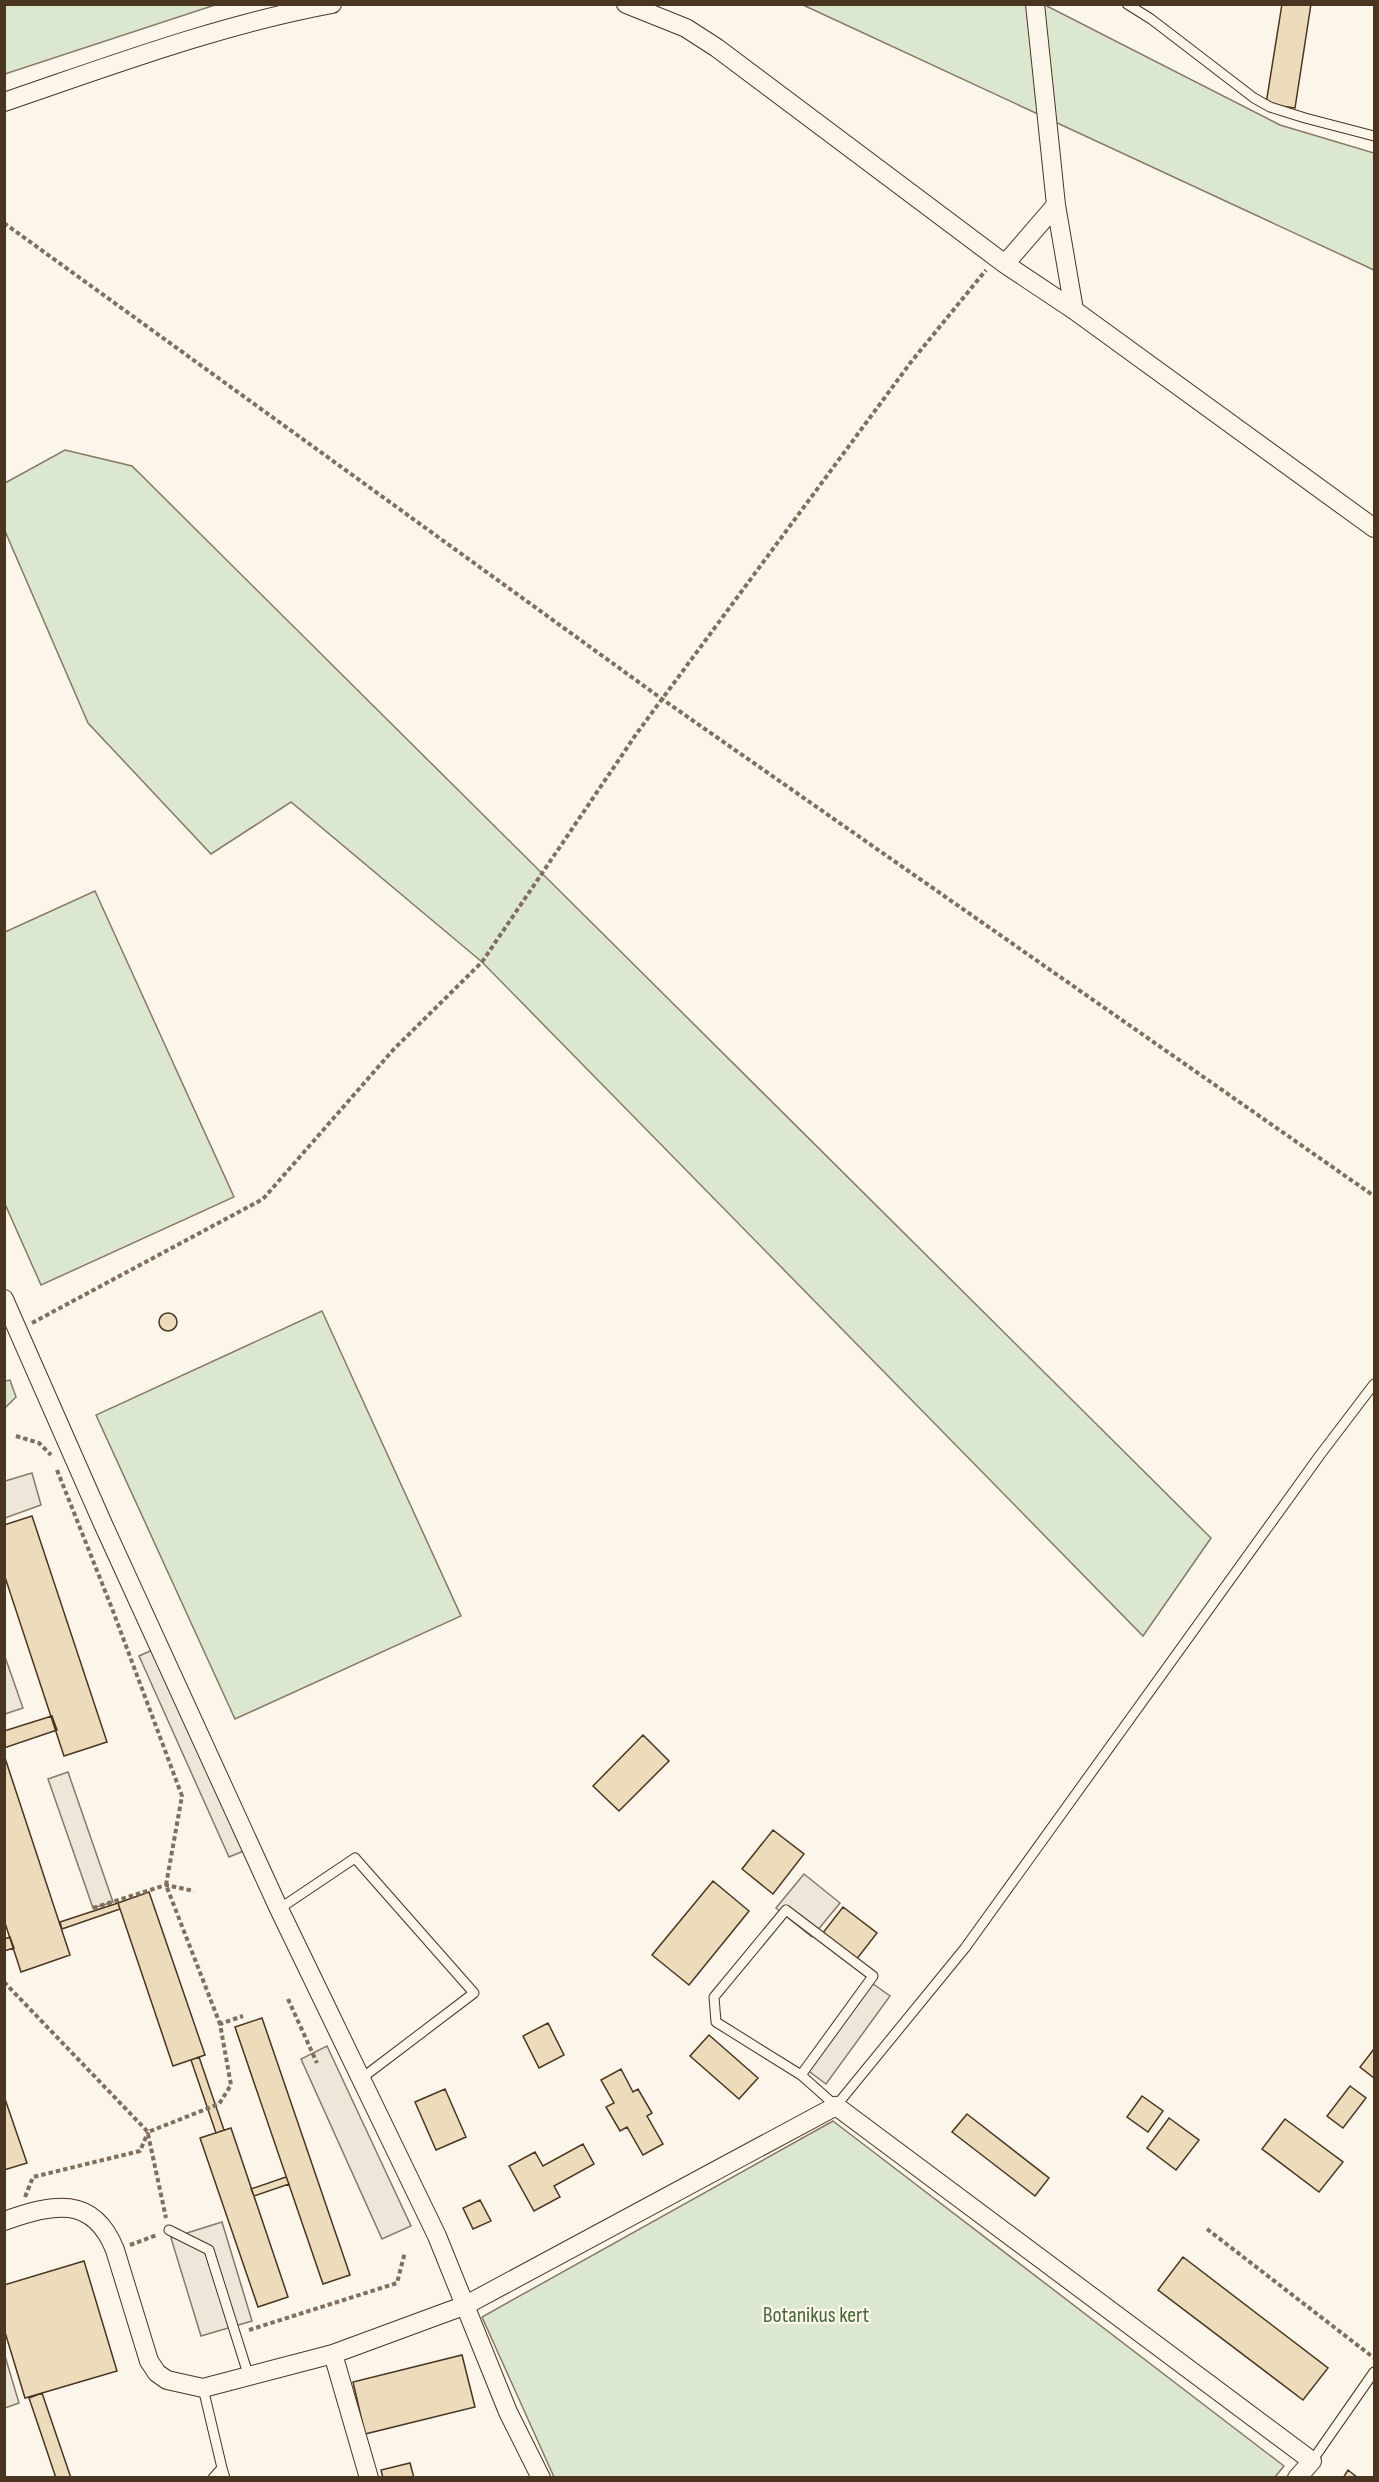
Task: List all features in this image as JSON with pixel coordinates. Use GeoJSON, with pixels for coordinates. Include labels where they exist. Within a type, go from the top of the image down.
{"type":"FeatureCollection","features":[{"type":"Feature","properties":{"kind":"street"},"geometry":{"type":"LineString","coordinates":[[4,102],[198,36],[281,14],[332,4]]}},
{"type":"Feature","properties":{"kind":"street"},"geometry":{"type":"LineString","coordinates":[[626,4],[686,28],[717,48],[1001,261],[1074,310],[1374,528]]}},
{"type":"Feature","properties":{"kind":"street"},"geometry":{"type":"LineString","coordinates":[[1035,4],[1056,205],[1074,310]]}},
{"type":"Feature","properties":{"kind":"street"},"geometry":{"type":"LineString","coordinates":[[1001,261],[1056,205]]}},
{"type":"Feature","properties":{"kind":"street"},"geometry":{"type":"LineString","coordinates":[[4,1299],[102,1524],[279,1909],[438,2236],[508,2412],[541,2478]]}},
{"type":"Feature","properties":{"kind":"street"},"geometry":{"type":"LineString","coordinates":[[11,2218],[58,2206],[86,2213],[97,2221],[108,2232],[115,2250],[149,2361],[157,2373],[167,2380],[203,2388],[333,2354],[466,2305],[836,2106],[1312,2461],[1297,2478]]}},
{"type":"Feature","properties":{"kind":"street"},"geometry":{"type":"LineString","coordinates":[[333,2354],[369,2478]]}},
{"type":"Feature","properties":{"kind":"lane"},"geometry":{"type":"LineString","coordinates":[[1127,4],[1254,98],[1270,107],[1374,136]]}},
{"type":"Feature","properties":{"kind":"lane"},"geometry":{"type":"LineString","coordinates":[[801,2075],[873,1976],[786,1910],[714,1997],[716,2022],[801,2075],[836,2106],[965,1948],[1320,1455],[1374,1384]]}},
{"type":"Feature","properties":{"kind":"lane"},"geometry":{"type":"LineString","coordinates":[[279,1909],[355,1858],[474,1993],[362,2078]]}},
{"type":"Feature","properties":{"kind":"lane"},"geometry":{"type":"LineString","coordinates":[[169,2230],[209,2250],[249,2377]]}},
{"type":"Feature","properties":{"kind":"lane"},"geometry":{"type":"LineString","coordinates":[[1312,2461],[1374,2372]]}},
{"type":"Feature","properties":{"kind":"lane"},"geometry":{"type":"LineString","coordinates":[[203,2388],[223,2473],[213,2478]]}},
{"type":"Feature","properties":{"kind":"path"},"geometry":{"type":"LineString","coordinates":[[4,223],[662,699],[1374,1196]]}},
{"type":"Feature","properties":{"kind":"path"},"geometry":{"type":"LineString","coordinates":[[18,1330],[263,1200],[393,1050],[482,962],[637,733],[911,362],[1001,261]]}},
{"type":"Feature","properties":{"kind":"path"},"geometry":{"type":"LineString","coordinates":[[11,2218],[33,2177],[140,2151],[148,2132],[219,2104],[231,2085],[220,2024],[166,1885],[182,1796],[113,1611],[50,1454],[39,1443],[16,1436]]}},
{"type":"Feature","properties":{"kind":"path"},"geometry":{"type":"LineString","coordinates":[[93,1908],[166,1885],[194,1891]]}},
{"type":"Feature","properties":{"kind":"path"},"geometry":{"type":"LineString","coordinates":[[4,1982],[148,2132],[169,2230],[115,2250]]}},
{"type":"Feature","properties":{"kind":"path"},"geometry":{"type":"LineString","coordinates":[[288,1999],[317,2063]]}},
{"type":"Feature","properties":{"kind":"path"},"geometry":{"type":"LineString","coordinates":[[220,2024],[243,2016]]}},
{"type":"Feature","properties":{"kind":"path"},"geometry":{"type":"LineString","coordinates":[[1207,2229],[1374,2358]]}},
{"type":"Feature","properties":{"kind":"path"},"geometry":{"type":"LineString","coordinates":[[236,2334],[397,2283],[405,2252]]}},
{"type":"Feature","properties":{"kind":"green space"},"geometry":{"type":"Polygon","coordinates":[[[5,4],[215,4],[215,5],[5,74],[5,4]]]}},
{"type":"Feature","properties":{"kind":"green space"},"geometry":{"type":"Polygon","coordinates":[[[803,5],[1045,5],[1280,125],[1374,153],[1374,270],[803,5]]]}},
{"type":"Feature","properties":{"kind":"green space"},"geometry":{"type":"Polygon","coordinates":[[[65,450],[132,466],[1211,1538],[1143,1636],[482,962],[291,802],[211,854],[88,723],[5,531],[5,483],[65,450]]]}},
{"type":"Feature","properties":{"kind":"green space"},"geometry":{"type":"Polygon","coordinates":[[[95,891],[234,1197],[41,1285],[5,1204],[5,932],[95,891]]]}},
{"type":"Feature","properties":{"kind":"green space"},"geometry":{"type":"Polygon","coordinates":[[[322,1311],[461,1616],[235,1719],[96,1415],[322,1311]]]}},
{"type":"Feature","properties":{"kind":"green space"},"geometry":{"type":"Polygon","coordinates":[[[10,1380],[16,1397],[5,1408],[5,1381],[10,1380]]]}},
{"type":"Feature","properties":{"kind":"green space","name":"Botanikus kert"},"geometry":{"type":"Polygon","coordinates":[[[833,2121],[1284,2466],[1275,2477],[554,2477],[482,2317],[833,2121]]]}},
{"type":"Feature","properties":{"kind":"shaded area"},"geometry":{"type":"Polygon","coordinates":[[[32,1473],[41,1505],[5,1518],[5,1481],[32,1473]]]}},
{"type":"Feature","properties":{"kind":"shaded area"},"geometry":{"type":"Polygon","coordinates":[[[159,1647],[251,1848],[229,1857],[139,1656],[159,1647]]]}},
{"type":"Feature","properties":{"kind":"shaded area"},"geometry":{"type":"Polygon","coordinates":[[[4,1654],[23,1708],[5,1714],[4,1714],[4,1654]]]}},
{"type":"Feature","properties":{"kind":"shaded area"},"geometry":{"type":"Polygon","coordinates":[[[68,1772],[113,1902],[93,1908],[48,1779],[68,1772]]]}},
{"type":"Feature","properties":{"kind":"shaded area"},"geometry":{"type":"Polygon","coordinates":[[[804,1874],[840,1903],[812,1937],[776,1908],[804,1874]]]}},
{"type":"Feature","properties":{"kind":"shaded area"},"geometry":{"type":"Polygon","coordinates":[[[869,1981],[890,1996],[826,2084],[806,2069],[869,1981]]]}},
{"type":"Feature","properties":{"kind":"shaded area"},"geometry":{"type":"Polygon","coordinates":[[[327,2046],[411,2226],[382,2239],[301,2059],[327,2046]]]}},
{"type":"Feature","properties":{"kind":"shaded area"},"geometry":{"type":"Polygon","coordinates":[[[222,2222],[252,2321],[201,2336],[171,2238],[222,2222]]]}},
{"type":"Feature","properties":{"kind":"shaded area"},"geometry":{"type":"Polygon","coordinates":[[[5,2356],[19,2403],[4,2408],[5,2356]]]}},
{"type":"Feature","properties":{"kind":"building"},"geometry":{"type":"Polygon","coordinates":[[[1282,4],[1311,4],[1295,108],[1266,104],[1282,4]]]}},
{"type":"Feature","properties":{"kind":"building"},"geometry":{"type":"Polygon","coordinates":[[[164,1313],[172,1313],[177,1318],[175,1329],[164,1331],[159,1326],[159,1318],[164,1313]]]}},
{"type":"Feature","properties":{"kind":"building"},"geometry":{"type":"Polygon","coordinates":[[[32,1516],[107,1742],[64,1756],[4,1574],[4,1525],[32,1516]]]}},
{"type":"Feature","properties":{"kind":"building"},"geometry":{"type":"Polygon","coordinates":[[[52,1716],[57,1730],[4,1748],[4,1731],[52,1716]]]}},
{"type":"Feature","properties":{"kind":"building"},"geometry":{"type":"Polygon","coordinates":[[[643,1735],[669,1761],[619,1811],[593,1786],[643,1735]]]}},
{"type":"Feature","properties":{"kind":"building"},"geometry":{"type":"Polygon","coordinates":[[[4,1755],[70,1955],[21,1972],[4,1920],[4,1755]]]}},
{"type":"Feature","properties":{"kind":"building"},"geometry":{"type":"Polygon","coordinates":[[[773,1830],[804,1854],[773,1894],[742,1869],[773,1830]]]}},
{"type":"Feature","properties":{"kind":"building"},"geometry":{"type":"Polygon","coordinates":[[[713,1881],[749,1911],[689,1985],[652,1955],[713,1881]]]}},
{"type":"Feature","properties":{"kind":"building"},"geometry":{"type":"Polygon","coordinates":[[[149,1892],[205,2055],[173,2066],[118,1903],[149,1892]]]}},
{"type":"Feature","properties":{"kind":"building"},"geometry":{"type":"Polygon","coordinates":[[[118,1903],[120,1909],[62,1929],[60,1922],[118,1903]]]}},
{"type":"Feature","properties":{"kind":"building"},"geometry":{"type":"Polygon","coordinates":[[[843,1907],[877,1933],[856,1960],[822,1934],[843,1907]]]}},
{"type":"Feature","properties":{"kind":"building"},"geometry":{"type":"Polygon","coordinates":[[[10,1937],[14,1948],[4,1951],[4,1939],[10,1937]]]}},
{"type":"Feature","properties":{"kind":"building"},"geometry":{"type":"Polygon","coordinates":[[[262,2018],[350,2275],[323,2284],[235,2027],[262,2018]]]}},
{"type":"Feature","properties":{"kind":"building"},"geometry":{"type":"Polygon","coordinates":[[[548,2023],[564,2055],[539,2068],[523,2036],[548,2023]]]}},
{"type":"Feature","properties":{"kind":"building"},"geometry":{"type":"Polygon","coordinates":[[[709,2035],[758,2078],[739,2099],[690,2056],[709,2035]]]}},
{"type":"Feature","properties":{"kind":"building"},"geometry":{"type":"Polygon","coordinates":[[[1374,2049],[1374,2078],[1360,2067],[1374,2049]]]}},
{"type":"Feature","properties":{"kind":"building"},"geometry":{"type":"Polygon","coordinates":[[[199,2057],[224,2130],[216,2133],[191,2060],[199,2057]]]}},
{"type":"Feature","properties":{"kind":"building"},"geometry":{"type":"Polygon","coordinates":[[[621,2069],[633,2092],[638,2089],[652,2113],[647,2116],[663,2144],[643,2155],[627,2127],[620,2131],[606,2107],[614,2103],[601,2080],[621,2069]]]}},
{"type":"Feature","properties":{"kind":"building"},"geometry":{"type":"Polygon","coordinates":[[[1350,2086],[1366,2098],[1343,2128],[1327,2116],[1350,2086]]]}},
{"type":"Feature","properties":{"kind":"building"},"geometry":{"type":"Polygon","coordinates":[[[445,2089],[466,2137],[436,2150],[415,2102],[445,2089]]]}},
{"type":"Feature","properties":{"kind":"building"},"geometry":{"type":"Polygon","coordinates":[[[4,2096],[27,2163],[4,2170],[4,2096]]]}},
{"type":"Feature","properties":{"kind":"building"},"geometry":{"type":"Polygon","coordinates":[[[1142,2096],[1163,2111],[1148,2132],[1127,2117],[1142,2096]]]}},
{"type":"Feature","properties":{"kind":"building"},"geometry":{"type":"Polygon","coordinates":[[[967,2114],[1049,2178],[1035,2196],[952,2132],[967,2114]]]}},
{"type":"Feature","properties":{"kind":"building"},"geometry":{"type":"Polygon","coordinates":[[[1169,2118],[1199,2140],[1176,2170],[1147,2148],[1169,2118]]]}},
{"type":"Feature","properties":{"kind":"building"},"geometry":{"type":"Polygon","coordinates":[[[1285,2119],[1343,2162],[1319,2192],[1262,2149],[1285,2119]]]}},
{"type":"Feature","properties":{"kind":"building"},"geometry":{"type":"Polygon","coordinates":[[[231,2128],[288,2297],[258,2307],[200,2138],[231,2128]]]}},
{"type":"Feature","properties":{"kind":"building"},"geometry":{"type":"Polygon","coordinates":[[[583,2144],[594,2164],[554,2186],[560,2197],[534,2211],[509,2166],[535,2152],[543,2166],[583,2144]]]}},
{"type":"Feature","properties":{"kind":"building"},"geometry":{"type":"Polygon","coordinates":[[[286,2177],[289,2184],[254,2196],[251,2189],[286,2177]]]}},
{"type":"Feature","properties":{"kind":"building"},"geometry":{"type":"Polygon","coordinates":[[[480,2200],[491,2221],[473,2229],[463,2208],[480,2200]]]}},
{"type":"Feature","properties":{"kind":"building"},"geometry":{"type":"Polygon","coordinates":[[[1183,2257],[1328,2368],[1303,2400],[1158,2290],[1183,2257]]]}},
{"type":"Feature","properties":{"kind":"building"},"geometry":{"type":"Polygon","coordinates":[[[84,2261],[117,2371],[25,2398],[4,2329],[4,2285],[84,2261]]]}},
{"type":"Feature","properties":{"kind":"building"},"geometry":{"type":"Polygon","coordinates":[[[462,2355],[475,2407],[365,2434],[353,2382],[462,2355]]]}},
{"type":"Feature","properties":{"kind":"building"},"geometry":{"type":"Polygon","coordinates":[[[42,2393],[71,2478],[56,2478],[29,2398],[42,2393]]]}},
{"type":"Feature","properties":{"kind":"building"},"geometry":{"type":"Polygon","coordinates":[[[410,2463],[414,2478],[383,2478],[381,2470],[410,2463]]]}},
{"type":"Feature","properties":{"kind":"building"},"geometry":{"type":"Polygon","coordinates":[[[1348,2470],[1358,2478],[1343,2478],[1348,2470]]]}}]}
